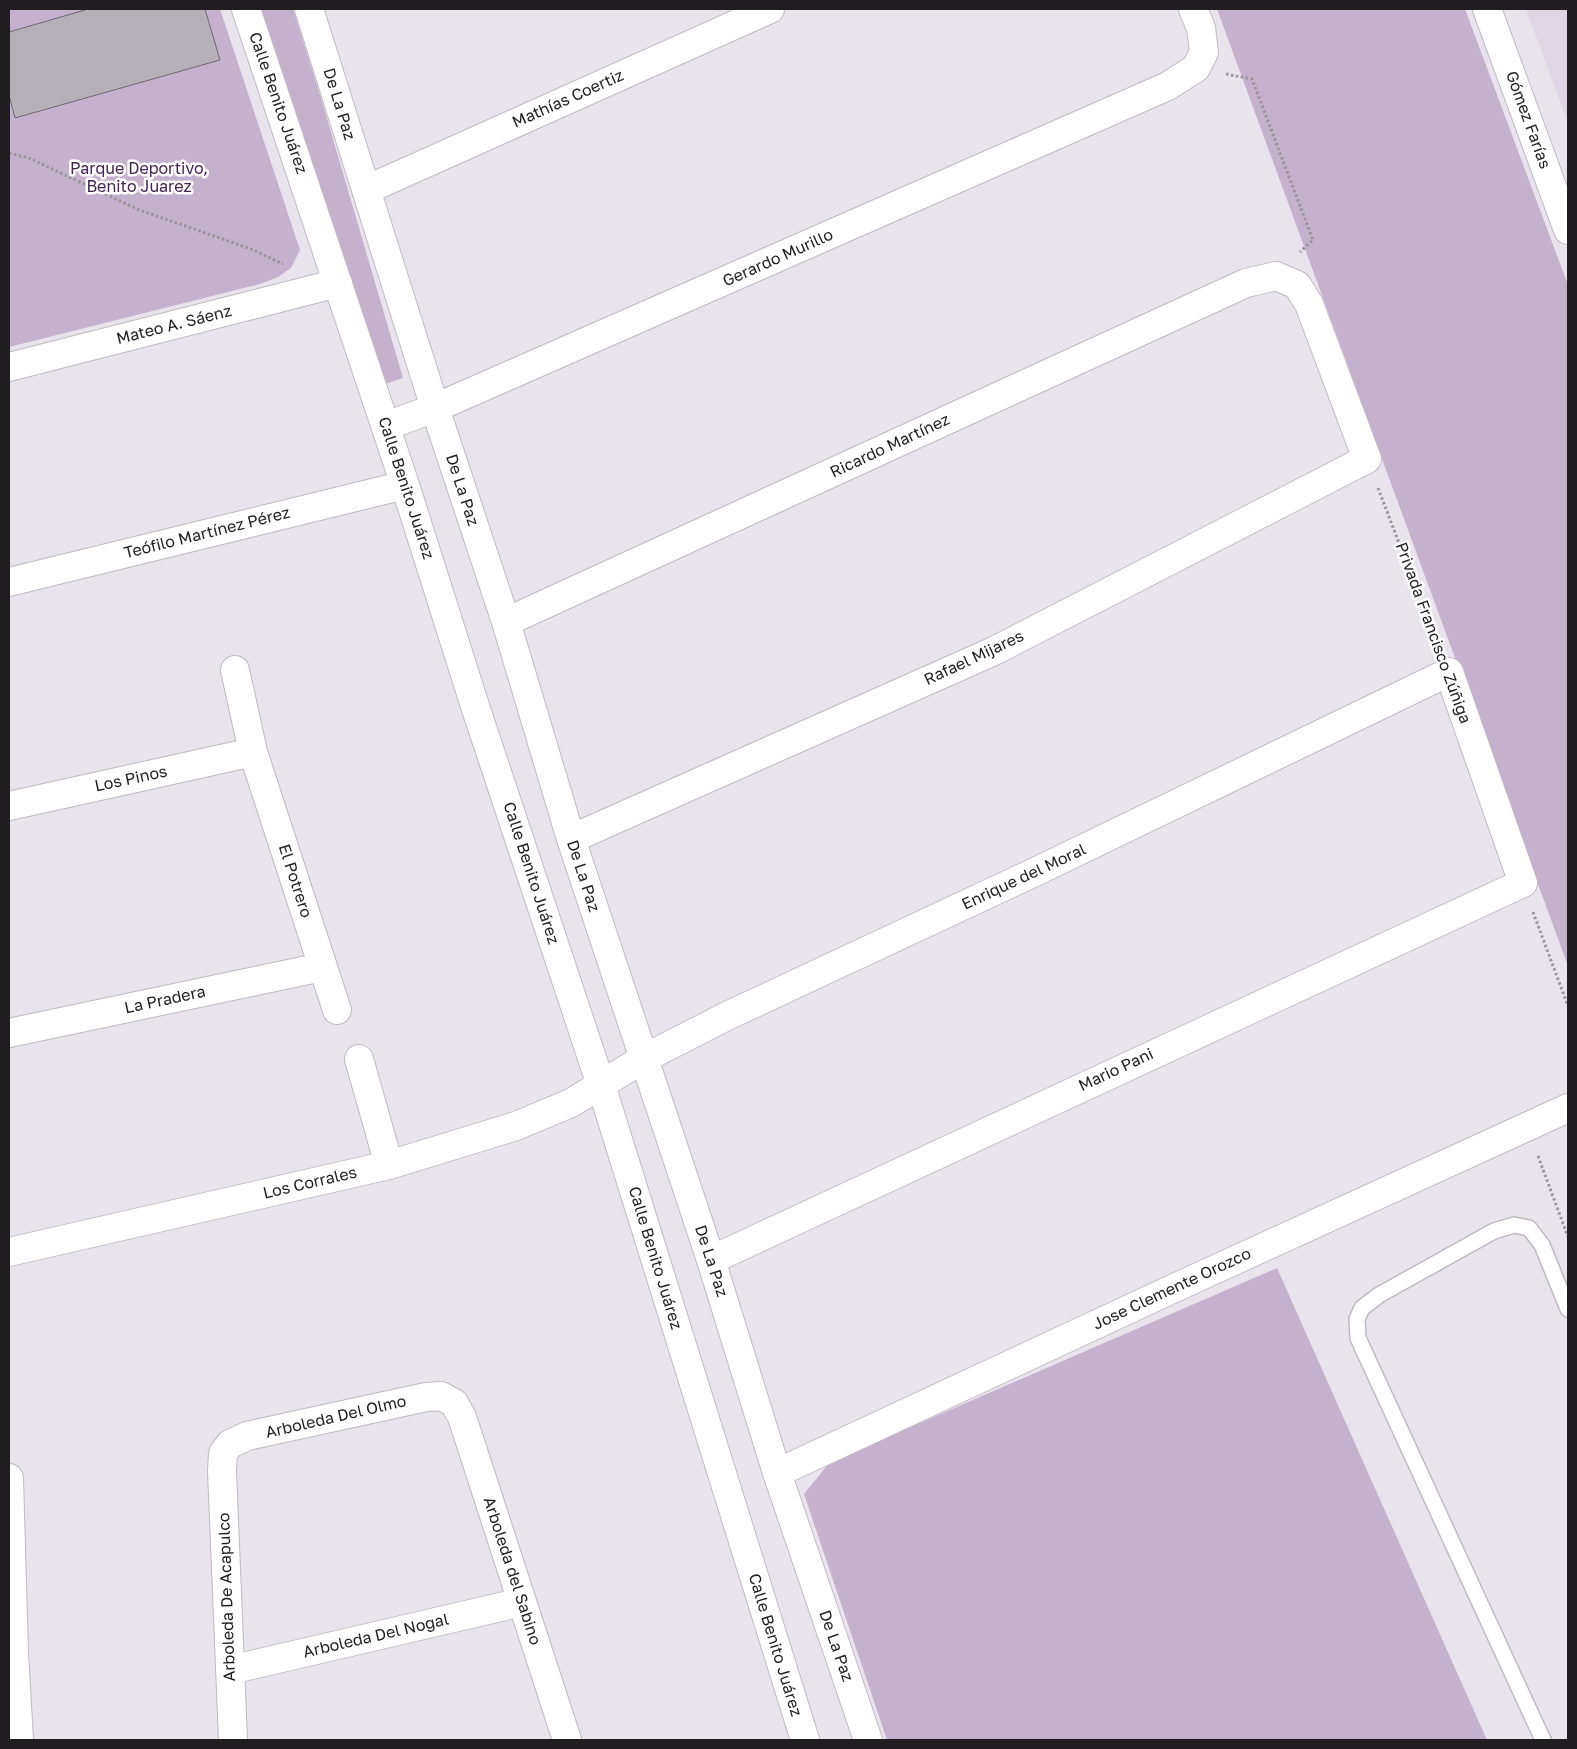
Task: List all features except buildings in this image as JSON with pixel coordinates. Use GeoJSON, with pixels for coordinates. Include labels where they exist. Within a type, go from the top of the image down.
{"type":"FeatureCollection","features":[{"type":"Feature","properties":{"kind":"street","name":"Calle Benito Juárez"},"geometry":{"type":"LineString","coordinates":[[246,9],[386,426],[475,706],[601,1085],[803,1740]]}},
{"type":"Feature","properties":{"kind":"street","name":"De La Paz"},"geometry":{"type":"LineString","coordinates":[[309,9],[435,408],[506,622],[571,840],[711,1260],[777,1473],[868,1740]]}},
{"type":"Feature","properties":{"kind":"street","name":"Mathías Coertiz"},"geometry":{"type":"LineString","coordinates":[[366,190],[770,9]]}},
{"type":"Feature","properties":{"kind":"street"},"geometry":{"type":"LineString","coordinates":[[1193,9],[1201,28],[1204,52],[1196,68]]}},
{"type":"Feature","properties":{"kind":"street","name":"Gómez Farías"},"geometry":{"type":"LineString","coordinates":[[1487,9],[1568,230]]}},
{"type":"Feature","properties":{"kind":"street","name":"Gerardo Murillo"},"geometry":{"type":"LineString","coordinates":[[386,426],[435,408],[1168,86],[1196,68]]}},
{"type":"Feature","properties":{"kind":"street"},"geometry":{"type":"LineString","coordinates":[[1276,276],[1296,285],[1309,304],[1367,459]]}},
{"type":"Feature","properties":{"kind":"street","name":"Ricardo Martínez"},"geometry":{"type":"LineString","coordinates":[[506,622],[1246,283],[1276,276]]}},
{"type":"Feature","properties":{"kind":"street","name":"Mateo A. Sáenz"},"geometry":{"type":"LineString","coordinates":[[9,367],[338,283]]}},
{"type":"Feature","properties":{"kind":"street","name":"Rafael Mijares"},"geometry":{"type":"LineString","coordinates":[[571,840],[994,651],[1367,459]]}},
{"type":"Feature","properties":{"kind":"street","name":"Teófilo Martínez Pérez"},"geometry":{"type":"LineString","coordinates":[[9,582],[405,485]]}},
{"type":"Feature","properties":{"kind":"street","name":"El Potrero"},"geometry":{"type":"LineString","coordinates":[[235,670],[253,752],[337,1010]]}},
{"type":"Feature","properties":{"kind":"street","name":"Privada Francisco Zúñiga"},"geometry":{"type":"LineString","coordinates":[[1449,672],[1523,883]]}},
{"type":"Feature","properties":{"kind":"street","name":"Enrique del Moral"},"geometry":{"type":"LineString","coordinates":[[601,1085],[643,1059],[727,1016],[1035,872],[1449,672]]}},
{"type":"Feature","properties":{"kind":"street","name":"Los Pinos"},"geometry":{"type":"LineString","coordinates":[[9,806],[253,752]]}},
{"type":"Feature","properties":{"kind":"street","name":"Mario Pani"},"geometry":{"type":"LineString","coordinates":[[711,1260],[1523,883]]}},
{"type":"Feature","properties":{"kind":"street","name":"La Pradera"},"geometry":{"type":"LineString","coordinates":[[9,1033],[322,967]]}},
{"type":"Feature","properties":{"kind":"street"},"geometry":{"type":"LineString","coordinates":[[359,1059],[389,1165]]}},
{"type":"Feature","properties":{"kind":"street","name":"Los Corrales"},"geometry":{"type":"LineString","coordinates":[[9,1252],[389,1165],[516,1126],[571,1103],[601,1085]]}},
{"type":"Feature","properties":{"kind":"street","name":"Jose Clemente Orozco"},"geometry":{"type":"LineString","coordinates":[[777,1473],[1568,1108]]}},
{"type":"Feature","properties":{"kind":"street","name":"Arboleda Del Olmo"},"geometry":{"type":"LineString","coordinates":[[223,1453],[230,1444],[247,1436],[426,1397],[441,1396],[454,1403]]}},
{"type":"Feature","properties":{"kind":"street","name":"Arboleda del Sabino"},"geometry":{"type":"LineString","coordinates":[[454,1403],[462,1417],[567,1740]]}},
{"type":"Feature","properties":{"kind":"street","name":"Arboleda De Acapulco"},"geometry":{"type":"LineString","coordinates":[[223,1453],[222,1471],[233,1740]]}},
{"type":"Feature","properties":{"kind":"street"},"geometry":{"type":"LineString","coordinates":[[9,1478],[11,1653],[20,1740]]}},
{"type":"Feature","properties":{"kind":"street","name":"Arboleda Del Nogal"},"geometry":{"type":"LineString","coordinates":[[230,1670],[522,1602]]}},
{"type":"Feature","properties":{"kind":"lane"},"geometry":{"type":"LineString","coordinates":[[1543,1740],[1358,1338],[1357,1319],[1362,1308],[1379,1295],[1494,1231],[1514,1225],[1529,1228],[1542,1245],[1568,1309]]}},
{"type":"Feature","properties":{"kind":"path"},"geometry":{"type":"LineString","coordinates":[[1196,68],[1252,79],[1313,240],[1276,276]]}},
{"type":"Feature","properties":{"kind":"path"},"geometry":{"type":"LineString","coordinates":[[9,153],[29,158],[136,209],[251,249],[291,268]]}},
{"type":"Feature","properties":{"kind":"path","name":"Privada Francisco Zúñiga"},"geometry":{"type":"LineString","coordinates":[[1367,459],[1449,672]]}},
{"type":"Feature","properties":{"kind":"path"},"geometry":{"type":"LineString","coordinates":[[1523,883],[1568,1006]]}},
{"type":"Feature","properties":{"kind":"path"},"geometry":{"type":"LineString","coordinates":[[1528,1127],[1568,1238]]}},
{"type":"Feature","properties":{"kind":"shaded area"},"geometry":{"type":"Polygon","coordinates":[[[1526,9],[1568,9],[1568,123],[1526,9]]]}},
{"type":"Feature","properties":{"kind":"green space","name":"Parque Deportivo, Benito Juarez"},"geometry":{"type":"Polygon","coordinates":[[[9,9],[220,9],[300,250],[291,268],[278,277],[260,284],[9,347],[9,9]]]}},
{"type":"Feature","properties":{"kind":"green space"},"geometry":{"type":"Polygon","coordinates":[[[252,9],[293,9],[403,378],[382,385],[252,9]]]}},
{"type":"Feature","properties":{"kind":"green space"},"geometry":{"type":"Polygon","coordinates":[[[1217,9],[1465,9],[1568,285],[1568,966],[1217,9]]]}},
{"type":"Feature","properties":{"kind":"green space"},"geometry":{"type":"Polygon","coordinates":[[[1277,1268],[1487,1740],[887,1740],[804,1494],[830,1462],[1277,1268]]]}}]}
